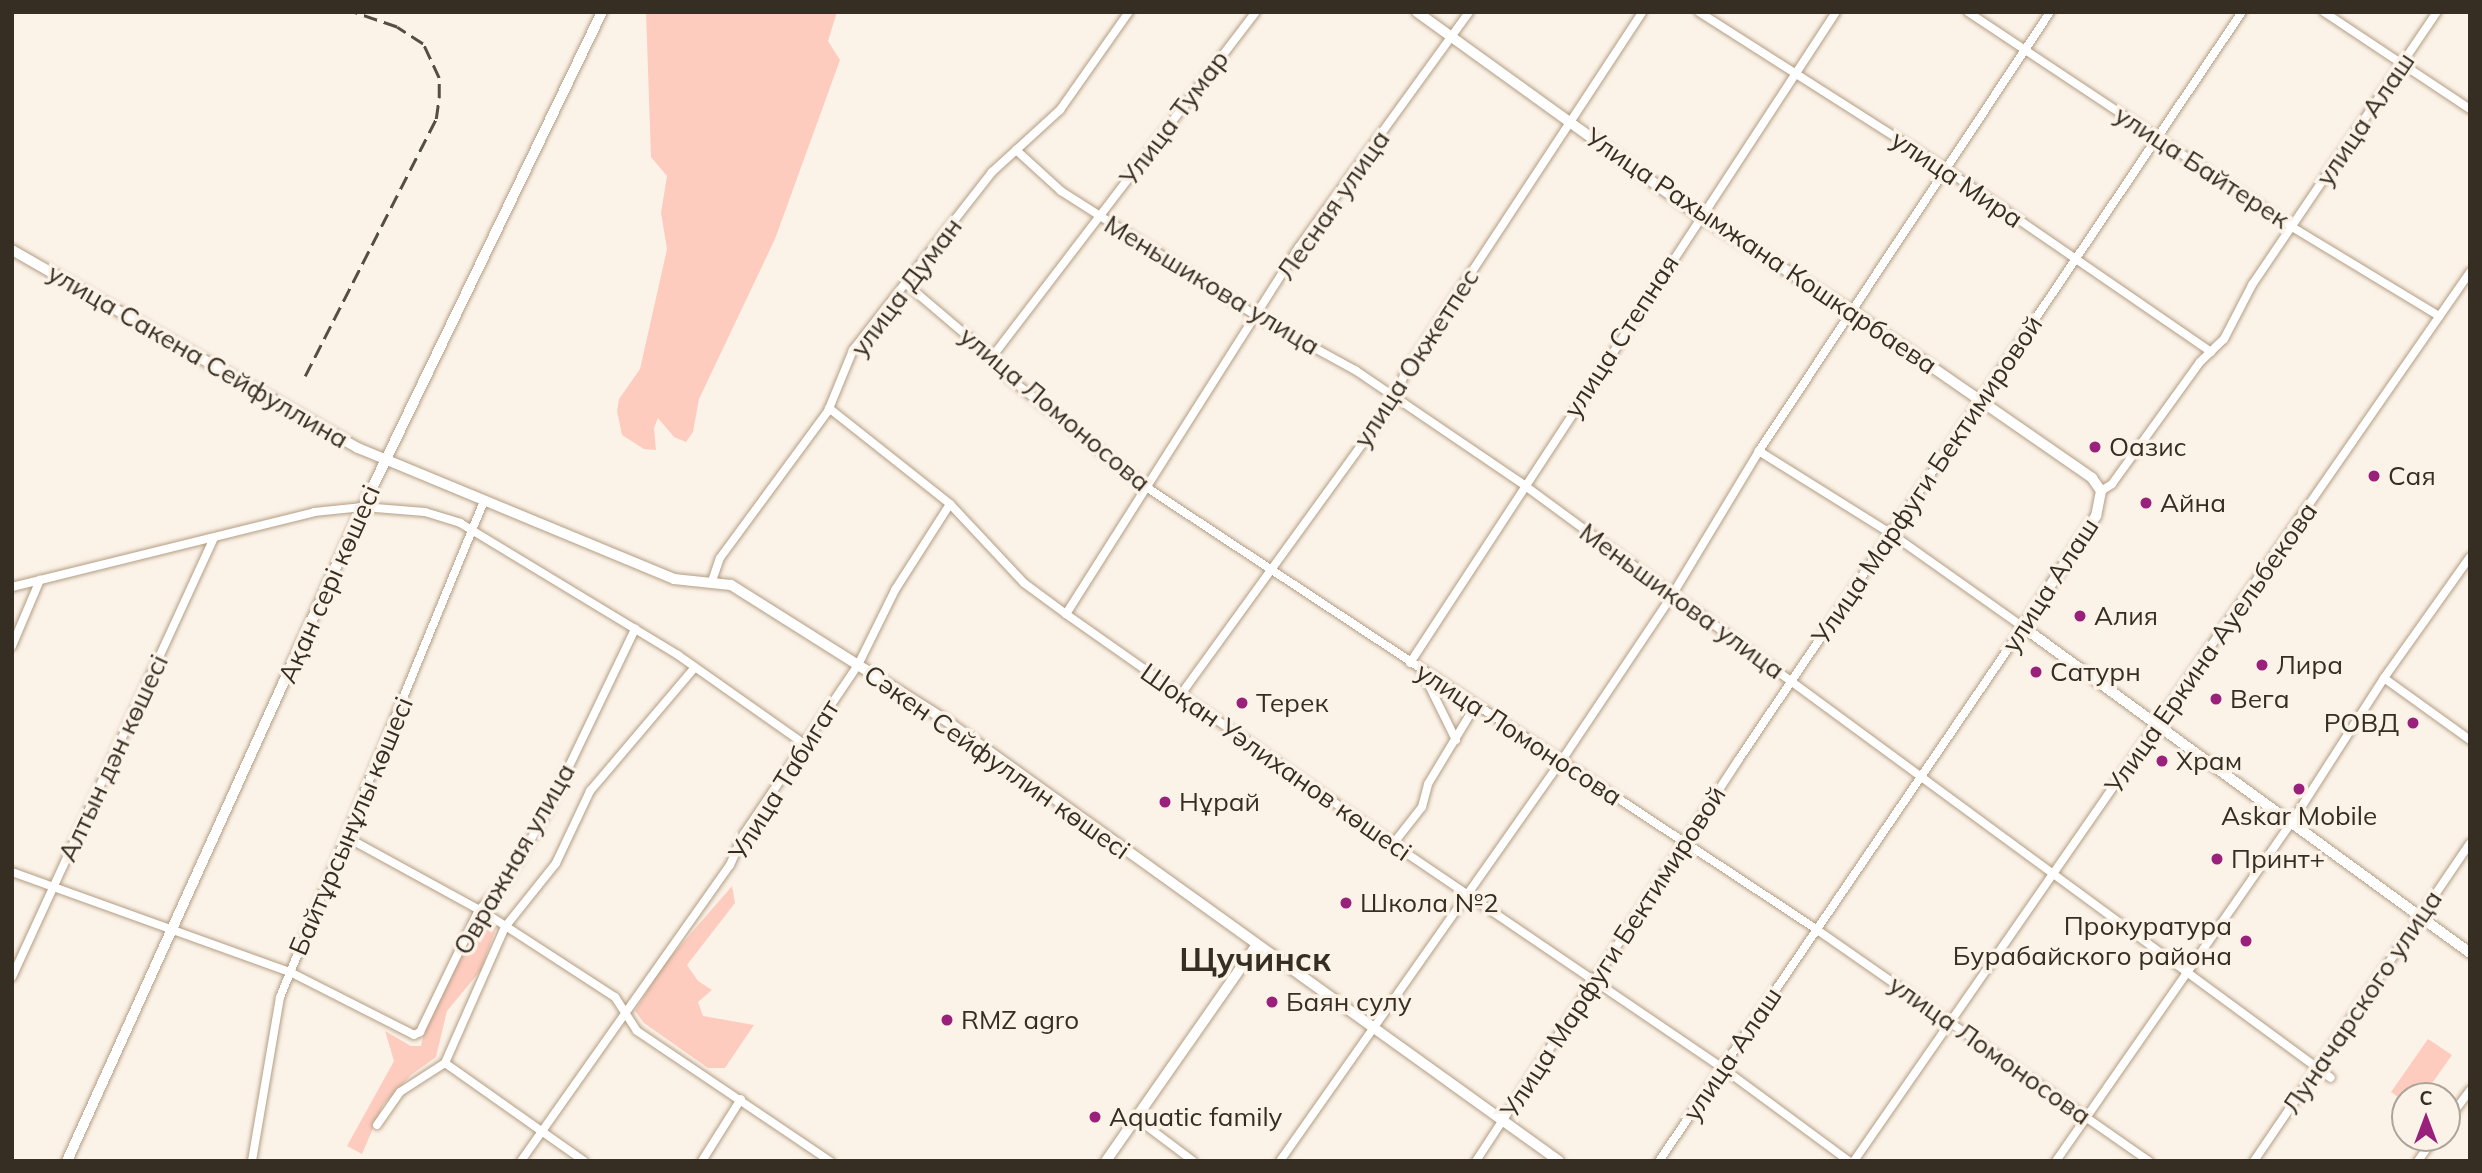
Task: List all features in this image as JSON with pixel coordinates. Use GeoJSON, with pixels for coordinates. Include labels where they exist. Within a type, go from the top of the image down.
{"type":"FeatureCollection","features":[{"type":"Feature","properties":{"kind":"street","name":"Ақан сері көшесі"},"geometry":{"type":"LineString","coordinates":[[67,1161],[363,507],[601,12]]}},
{"type":"Feature","properties":{"kind":"street","name":"улица Думан"},"geometry":{"type":"LineString","coordinates":[[712,581],[720,558],[830,408],[853,350],[992,172],[1060,110],[1129,12]]}},
{"type":"Feature","properties":{"kind":"street","name":"Улица Тумар"},"geometry":{"type":"LineString","coordinates":[[992,358],[1256,12]]}},
{"type":"Feature","properties":{"kind":"street","name":"Улица Рахымжана Кошкарбаева"},"geometry":{"type":"LineString","coordinates":[[1418,12],[1700,216],[1854,313],[2083,470],[2101,491]]}},
{"type":"Feature","properties":{"kind":"street","name":"Лесная улица"},"geometry":{"type":"LineString","coordinates":[[1066,614],[1258,317],[1299,247],[1469,12]]}},
{"type":"Feature","properties":{"kind":"street","name":"улица Окжетпес"},"geometry":{"type":"LineString","coordinates":[[1180,697],[1396,397],[1404,375],[1642,12]]}},
{"type":"Feature","properties":{"kind":"street","name":"улица Мира"},"geometry":{"type":"LineString","coordinates":[[1699,12],[1945,169],[2211,352]]}},
{"type":"Feature","properties":{"kind":"street","name":"улица Степная"},"geometry":{"type":"LineString","coordinates":[[1410,663],[1836,12]]}},
{"type":"Feature","properties":{"kind":"street","name":"улица Байтерек"},"geometry":{"type":"LineString","coordinates":[[1968,12],[2292,227],[2439,316]]}},
{"type":"Feature","properties":{"kind":"street"},"geometry":{"type":"LineString","coordinates":[[1280,1161],[1372,1025],[1469,897],[1671,597],[1759,451],[1854,313],[1945,169],[2050,12]]}},
{"type":"Feature","properties":{"kind":"street","name":"Улица Марфуги Бектимировой"},"geometry":{"type":"LineString","coordinates":[[1476,1161],[1890,533],[1982,401],[2155,138],[2242,12]]}},
{"type":"Feature","properties":{"kind":"street"},"geometry":{"type":"LineString","coordinates":[[2324,12],[2470,109]]}},
{"type":"Feature","properties":{"kind":"street","name":"улица Алаш"},"geometry":{"type":"LineString","coordinates":[[1660,1161],[2023,627],[2096,516],[2101,491],[2112,484],[2200,362],[2234,324],[2252,285],[2437,12]]}},
{"type":"Feature","properties":{"kind":"street","name":"Меньшикова улица"},"geometry":{"type":"LineString","coordinates":[[1016,150],[1061,191],[1258,317],[1396,397],[1524,485],[1671,597],[1793,681],[2331,1078]]}},
{"type":"Feature","properties":{"kind":"street","name":"улица Сакена Сейфуллина"},"geometry":{"type":"LineString","coordinates":[[12,250],[386,460]]}},
{"type":"Feature","properties":{"kind":"street","name":"Улица Еркина Ауельбекова"},"geometry":{"type":"LineString","coordinates":[[1852,1161],[1953,1021],[2470,272]]}},
{"type":"Feature","properties":{"kind":"street","name":"улица Ломоносова"},"geometry":{"type":"LineString","coordinates":[[906,285],[992,358],[1008,377],[1146,487],[1560,762],[1685,841],[1953,1021],[2085,1118],[2149,1161]]}},
{"type":"Feature","properties":{"kind":"street"},"geometry":{"type":"LineString","coordinates":[[2200,345],[2200,362]]}},
{"type":"Feature","properties":{"kind":"street","name":"Шоқан Уәлиханов көшесі"},"geometry":{"type":"LineString","coordinates":[[830,408],[950,505],[1024,583],[1066,614],[1180,697],[1593,982],[1724,1069],[1852,1161]]}},
{"type":"Feature","properties":{"kind":"street"},"geometry":{"type":"LineString","coordinates":[[1759,451],[1890,533],[2470,953]]}},
{"type":"Feature","properties":{"kind":"street","name":"Сәкен Сейфуллин көшесі"},"geometry":{"type":"LineString","coordinates":[[386,460],[674,579],[731,585],[944,719],[1256,946],[1372,1025],[1559,1161]]}},
{"type":"Feature","properties":{"kind":"street","name":"Байтұрсынұлы көшесі"},"geometry":{"type":"LineString","coordinates":[[252,1161],[271,1038],[290,972],[348,838],[484,501]]}},
{"type":"Feature","properties":{"kind":"street","name":"Улица Табигат"},"geometry":{"type":"LineString","coordinates":[[521,1161],[624,1010],[730,866],[744,834],[858,665],[895,590],[950,505]]}},
{"type":"Feature","properties":{"kind":"street"},"geometry":{"type":"LineString","coordinates":[[12,587],[314,512],[363,507],[425,512],[472,531],[635,629],[695,667],[804,744]]}},
{"type":"Feature","properties":{"kind":"street","name":"Алтын дән көшесі"},"geometry":{"type":"LineString","coordinates":[[12,977],[214,538]]}},
{"type":"Feature","properties":{"kind":"street"},"geometry":{"type":"LineString","coordinates":[[2056,1161],[2291,824],[2384,678],[2470,557]]}},
{"type":"Feature","properties":{"kind":"street"},"geometry":{"type":"LineString","coordinates":[[12,646],[40,580]]}},
{"type":"Feature","properties":{"kind":"street","name":"Овражная улица"},"geometry":{"type":"LineString","coordinates":[[290,972],[414,1035],[420,1032],[479,910],[506,880],[549,808],[635,629]]}},
{"type":"Feature","properties":{"kind":"street","name":"Овражная улица"},"geometry":{"type":"LineString","coordinates":[[445,1063],[505,927],[556,863],[590,791],[695,667]]}},
{"type":"Feature","properties":{"kind":"street"},"geometry":{"type":"LineString","coordinates":[[1422,671],[1457,740]]}},
{"type":"Feature","properties":{"kind":"street"},"geometry":{"type":"LineString","coordinates":[[2384,678],[2470,740]]}},
{"type":"Feature","properties":{"kind":"street"},"geometry":{"type":"LineString","coordinates":[[1393,845],[1422,807],[1428,784],[1457,740],[1475,706]]}},
{"type":"Feature","properties":{"kind":"street"},"geometry":{"type":"LineString","coordinates":[[348,838],[479,910],[615,997],[637,1031],[830,1161]]}},
{"type":"Feature","properties":{"kind":"street","name":"Луначарского улица"},"geometry":{"type":"LineString","coordinates":[[2254,1161],[2470,843]]}},
{"type":"Feature","properties":{"kind":"street"},"geometry":{"type":"LineString","coordinates":[[12,872],[53,890],[171,933],[290,972]]}},
{"type":"Feature","properties":{"kind":"street"},"geometry":{"type":"LineString","coordinates":[[1106,1161],[1256,946]]}},
{"type":"Feature","properties":{"kind":"street"},"geometry":{"type":"LineString","coordinates":[[376,1125],[400,1092],[445,1063],[584,1161]]}},
{"type":"Feature","properties":{"kind":"street"},"geometry":{"type":"LineString","coordinates":[[702,1161],[741,1099]]}},
{"type":"Feature","properties":{"kind":"street"},"geometry":{"type":"LineString","coordinates":[[1136,1118],[1193,1161]]}},
{"type":"Feature","properties":{"kind":"shaded area"},"geometry":{"type":"Polygon","coordinates":[[[646,12],[837,12],[828,41],[840,60],[775,239],[699,399],[693,432],[686,442],[674,437],[658,418],[654,428],[656,450],[644,449],[622,435],[617,411],[619,399],[640,369],[667,249],[661,213],[667,176],[651,157],[646,12]]]}},
{"type":"Feature","properties":{"kind":"shaded area"},"geometry":{"type":"Polygon","coordinates":[[[732,886],[735,903],[687,965],[698,981],[712,990],[698,1002],[703,1016],[754,1025],[725,1068],[708,1068],[644,1023],[635,1011],[662,967],[732,886]]]}},
{"type":"Feature","properties":{"kind":"shaded area"},"geometry":{"type":"Polygon","coordinates":[[[481,918],[496,928],[481,970],[447,1011],[436,1057],[411,1075],[383,1105],[362,1154],[347,1146],[394,1061],[385,1031],[411,1046],[421,1046],[425,1028],[481,918]]]}},
{"type":"Feature","properties":{"kind":"shaded area"},"geometry":{"type":"Polygon","coordinates":[[[2428,1039],[2452,1055],[2433,1082],[2398,1082],[2428,1039]]]}},
{"type":"Feature","properties":{"kind":"railway"},"geometry":{"type":"LineString","coordinates":[[305,376],[436,119],[439,98],[439,78],[423,44],[397,27],[353,12]]}},
{"type":"Feature","properties":{"kind":"place","name":"Оазис"},"geometry":{"type":"Point","coordinates":[2095,447]}},
{"type":"Feature","properties":{"kind":"place","name":"Сая"},"geometry":{"type":"Point","coordinates":[2374,476]}},
{"type":"Feature","properties":{"kind":"place","name":"Айна"},"geometry":{"type":"Point","coordinates":[2146,503]}},
{"type":"Feature","properties":{"kind":"place","name":"Алия"},"geometry":{"type":"Point","coordinates":[2080,616]}},
{"type":"Feature","properties":{"kind":"place","name":"Лира"},"geometry":{"type":"Point","coordinates":[2262,665]}},
{"type":"Feature","properties":{"kind":"place","name":"Сатурн"},"geometry":{"type":"Point","coordinates":[2036,672]}},
{"type":"Feature","properties":{"kind":"place","name":"Вега"},"geometry":{"type":"Point","coordinates":[2216,699]}},
{"type":"Feature","properties":{"kind":"place","name":"Терек"},"geometry":{"type":"Point","coordinates":[1242,703]}},
{"type":"Feature","properties":{"kind":"place","name":"РОВД"},"geometry":{"type":"Point","coordinates":[2413,723]}},
{"type":"Feature","properties":{"kind":"place","name":"Храм"},"geometry":{"type":"Point","coordinates":[2162,761]}},
{"type":"Feature","properties":{"kind":"place","name":"Askar Mobile"},"geometry":{"type":"Point","coordinates":[2299,789]}},
{"type":"Feature","properties":{"kind":"place","name":"Нұрай"},"geometry":{"type":"Point","coordinates":[1165,802]}},
{"type":"Feature","properties":{"kind":"place","name":"Принт+"},"geometry":{"type":"Point","coordinates":[2217,859]}},
{"type":"Feature","properties":{"kind":"place","name":"Школа №2"},"geometry":{"type":"Point","coordinates":[1346,903]}},
{"type":"Feature","properties":{"kind":"place","name":"Прокуратура Бурабайского района"},"geometry":{"type":"Point","coordinates":[2246,941]}},
{"type":"Feature","properties":{"kind":"place","name":"Баян сулу"},"geometry":{"type":"Point","coordinates":[1272,1002]}},
{"type":"Feature","properties":{"kind":"place","name":"RMZ agro"},"geometry":{"type":"Point","coordinates":[947,1020]}},
{"type":"Feature","properties":{"kind":"place","name":"Aquatic family"},"geometry":{"type":"Point","coordinates":[1095,1117]}},
{"type":"Feature","properties":{"kind":"district","name":"Щучинск"},"geometry":{"type":"Point","coordinates":[1255,959]}}]}
